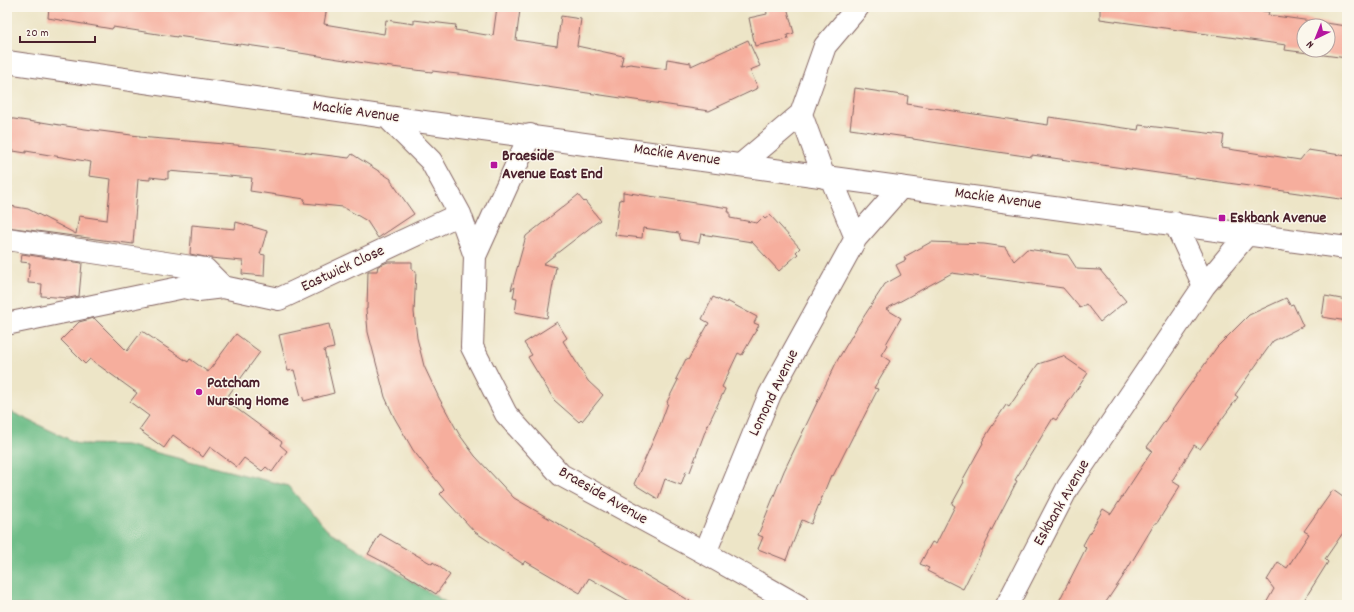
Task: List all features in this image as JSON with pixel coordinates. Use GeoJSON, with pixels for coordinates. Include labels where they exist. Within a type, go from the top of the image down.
{"type":"FeatureCollection","features":[{"type":"Feature","properties":{"kind":"street"},"geometry":{"type":"LineString","coordinates":[[742,164],[801,114],[825,46],[858,7]]}},
{"type":"Feature","properties":{"kind":"street","name":"Mackie Avenue"},"geometry":{"type":"LineString","coordinates":[[7,62],[388,117],[1175,223],[1347,248]]}},
{"type":"Feature","properties":{"kind":"street"},"geometry":{"type":"LineString","coordinates":[[801,114],[856,238]]}},
{"type":"Feature","properties":{"kind":"street","name":"Braeside Avenue"},"geometry":{"type":"LineString","coordinates":[[388,117],[431,162],[460,214],[475,256],[472,347],[506,414],[561,475],[797,605]]}},
{"type":"Feature","properties":{"kind":"street","name":"Braeside Avenue"},"geometry":{"type":"LineString","coordinates":[[475,256],[530,136]]}},
{"type":"Feature","properties":{"kind":"street","name":"Lomond Avenue"},"geometry":{"type":"LineString","coordinates":[[705,553],[770,394],[856,238],[901,186]]}},
{"type":"Feature","properties":{"kind":"street","name":"Eastwick Close"},"geometry":{"type":"LineString","coordinates":[[223,287],[278,299],[460,214]]}},
{"type":"Feature","properties":{"kind":"street"},"geometry":{"type":"LineString","coordinates":[[1175,223],[1204,286]]}},
{"type":"Feature","properties":{"kind":"street","name":"Eskbank Avenue"},"geometry":{"type":"LineString","coordinates":[[1007,605],[1068,487],[1204,286],[1248,233]]}},
{"type":"Feature","properties":{"kind":"street"},"geometry":{"type":"LineString","coordinates":[[7,239],[205,269],[223,287]]}},
{"type":"Feature","properties":{"kind":"street"},"geometry":{"type":"LineString","coordinates":[[10,323],[184,287],[198,290],[223,287]]}},
{"type":"Feature","properties":{"kind":"green space"},"geometry":{"type":"Polygon","coordinates":[[[7,410],[79,444],[126,445],[288,486],[327,530],[450,605],[7,605],[7,410]]]}},
{"type":"Feature","properties":{"kind":"building"},"geometry":{"type":"Polygon","coordinates":[[[49,7],[327,7],[324,24],[384,34],[386,20],[414,24],[414,20],[456,25],[455,30],[493,36],[498,7],[520,10],[516,40],[557,46],[561,16],[581,19],[577,46],[623,56],[621,66],[630,64],[666,69],[667,59],[691,63],[691,66],[748,40],[760,66],[750,70],[758,88],[709,111],[466,75],[384,66],[240,44],[177,37],[113,27],[112,29],[48,18],[49,7]]]}},
{"type":"Feature","properties":{"kind":"building"},"geometry":{"type":"Polygon","coordinates":[[[766,7],[787,7],[794,33],[787,35],[788,39],[755,46],[749,18],[767,14],[766,7]]]}},
{"type":"Feature","properties":{"kind":"building"},"geometry":{"type":"Polygon","coordinates":[[[1100,7],[1237,7],[1269,12],[1268,15],[1296,19],[1296,51],[1285,50],[1286,45],[1100,19],[1100,7]]]}},
{"type":"Feature","properties":{"kind":"building"},"geometry":{"type":"Polygon","coordinates":[[[1336,24],[1347,26],[1347,58],[1336,57],[1336,24]]]}},
{"type":"Feature","properties":{"kind":"building"},"geometry":{"type":"Polygon","coordinates":[[[855,88],[908,96],[907,104],[1048,125],[1049,117],[1138,130],[1139,125],[1224,135],[1222,148],[1300,160],[1308,150],[1347,156],[1347,200],[1032,155],[1032,157],[850,129],[855,88]]]}},
{"type":"Feature","properties":{"kind":"building"},"geometry":{"type":"Polygon","coordinates":[[[7,118],[139,137],[260,147],[349,158],[352,154],[391,179],[414,214],[378,238],[367,221],[343,207],[304,203],[305,199],[250,191],[252,178],[168,171],[168,179],[150,177],[150,180],[138,179],[133,244],[7,227],[10,206],[28,209],[76,234],[79,216],[107,220],[111,179],[89,176],[91,162],[26,151],[26,153],[7,150],[7,118]]]}},
{"type":"Feature","properties":{"kind":"building"},"geometry":{"type":"Polygon","coordinates":[[[623,192],[729,208],[728,212],[730,212],[730,218],[757,223],[763,217],[765,219],[770,215],[800,248],[796,252],[798,254],[779,271],[752,242],[701,234],[699,243],[681,240],[679,233],[643,228],[642,238],[615,235],[620,199],[623,200],[623,192]]]}},
{"type":"Feature","properties":{"kind":"building"},"geometry":{"type":"Polygon","coordinates":[[[578,195],[584,202],[585,201],[600,220],[543,264],[556,267],[547,318],[515,312],[517,299],[513,298],[515,287],[511,290],[526,236],[578,195]]]}},
{"type":"Feature","properties":{"kind":"building"},"geometry":{"type":"Polygon","coordinates":[[[236,222],[267,231],[260,254],[265,255],[264,276],[242,274],[243,261],[210,258],[190,254],[192,225],[235,229],[236,222]]]}},
{"type":"Feature","properties":{"kind":"building"},"geometry":{"type":"Polygon","coordinates":[[[931,242],[984,244],[1005,247],[1014,261],[1027,249],[1068,255],[1077,269],[1100,270],[1126,301],[1100,322],[1086,304],[1080,308],[1063,288],[952,273],[886,309],[901,318],[881,355],[890,361],[874,388],[878,389],[855,434],[833,476],[831,475],[811,524],[802,520],[786,560],[758,549],[763,537],[758,535],[784,471],[837,361],[885,284],[901,275],[896,265],[906,260],[904,257],[931,242]]]}},
{"type":"Feature","properties":{"kind":"building"},"geometry":{"type":"Polygon","coordinates":[[[22,254],[82,263],[79,296],[69,298],[41,296],[42,284],[28,283],[30,263],[21,262],[22,254]]]}},
{"type":"Feature","properties":{"kind":"building"},"geometry":{"type":"Polygon","coordinates":[[[388,262],[412,262],[412,270],[416,271],[414,312],[417,338],[424,366],[439,398],[459,434],[475,456],[514,498],[697,605],[629,605],[631,602],[589,578],[580,593],[525,561],[523,564],[475,532],[440,494],[444,490],[413,450],[394,417],[385,397],[368,332],[366,309],[368,271],[377,271],[378,266],[388,262]]]}},
{"type":"Feature","properties":{"kind":"building"},"geometry":{"type":"Polygon","coordinates":[[[1325,296],[1347,300],[1347,321],[1322,317],[1325,296]]]}},
{"type":"Feature","properties":{"kind":"building"},"geometry":{"type":"Polygon","coordinates":[[[713,297],[726,303],[727,301],[757,317],[754,323],[759,325],[742,355],[738,353],[722,387],[725,389],[706,429],[690,472],[686,471],[681,485],[665,479],[658,499],[634,484],[660,425],[668,403],[667,402],[678,380],[676,379],[686,359],[688,360],[709,323],[702,319],[713,297]]]}},
{"type":"Feature","properties":{"kind":"building"},"geometry":{"type":"Polygon","coordinates":[[[1286,298],[1290,305],[1293,304],[1303,326],[1273,341],[1235,395],[1238,397],[1200,449],[1194,445],[1172,481],[1180,486],[1104,605],[1057,605],[1086,548],[1083,545],[1103,509],[1111,514],[1152,451],[1147,447],[1217,347],[1249,315],[1286,298]]]}},
{"type":"Feature","properties":{"kind":"building","name":"Patcham Nursing Home"},"geometry":{"type":"Polygon","coordinates":[[[94,318],[127,351],[142,331],[188,362],[190,359],[208,372],[236,334],[260,352],[225,400],[282,442],[280,445],[287,451],[272,472],[266,467],[262,471],[244,458],[237,467],[210,447],[203,457],[173,435],[164,448],[139,430],[149,416],[130,402],[137,393],[90,359],[85,364],[61,340],[79,322],[94,318]]]}},
{"type":"Feature","properties":{"kind":"building"},"geometry":{"type":"Polygon","coordinates":[[[557,322],[567,338],[563,341],[588,381],[603,395],[582,421],[581,420],[579,422],[554,400],[528,357],[532,355],[524,343],[557,322]]]}},
{"type":"Feature","properties":{"kind":"building"},"geometry":{"type":"Polygon","coordinates":[[[329,324],[334,348],[324,350],[334,393],[304,401],[302,395],[301,396],[294,370],[288,371],[279,335],[329,324]]]}},
{"type":"Feature","properties":{"kind":"building"},"geometry":{"type":"Polygon","coordinates":[[[1063,356],[1088,373],[1056,420],[1053,418],[1015,480],[1017,481],[963,589],[927,571],[929,568],[920,564],[932,542],[936,544],[955,506],[952,504],[964,482],[962,481],[983,443],[982,442],[994,423],[1006,405],[1009,407],[1038,364],[1063,356]]]}},
{"type":"Feature","properties":{"kind":"building"},"geometry":{"type":"Polygon","coordinates":[[[1333,490],[1347,500],[1347,527],[1325,559],[1328,562],[1301,605],[1265,605],[1274,589],[1267,580],[1278,562],[1287,568],[1309,534],[1304,531],[1333,490]]]}},
{"type":"Feature","properties":{"kind":"building"},"geometry":{"type":"Polygon","coordinates":[[[380,534],[432,564],[433,562],[450,575],[436,594],[395,568],[368,554],[380,534]]]}},
{"type":"Feature","properties":{"kind":"place","name":"Braeside Avenue East End"},"geometry":{"type":"Point","coordinates":[494,165]}},
{"type":"Feature","properties":{"kind":"place","name":"Eskbank Avenue"},"geometry":{"type":"Point","coordinates":[1222,218]}},
{"type":"Feature","properties":{"kind":"place","name":"Patcham Nursing Home"},"geometry":{"type":"Point","coordinates":[199,392]}}]}
